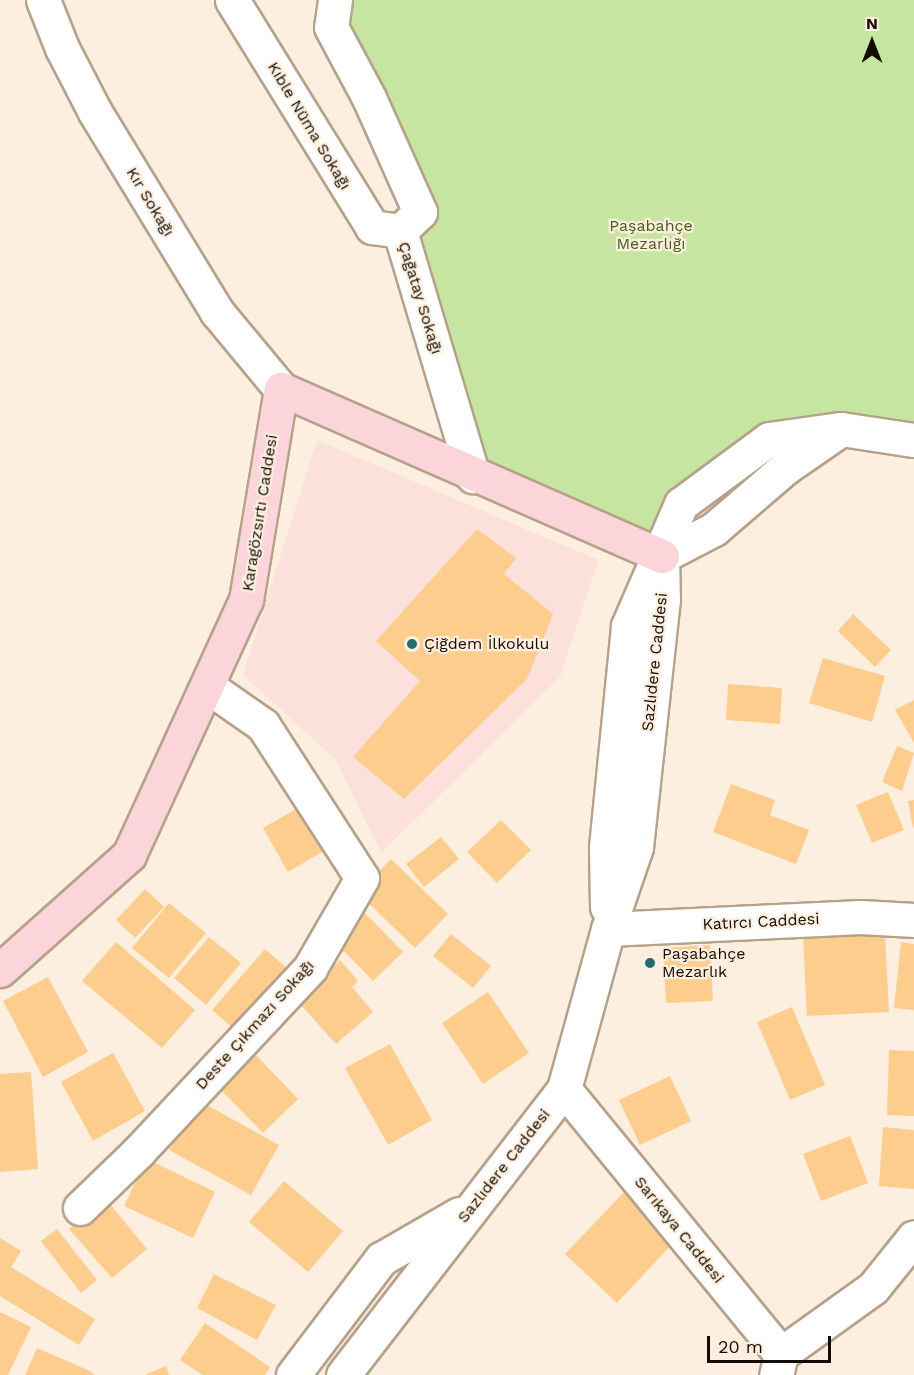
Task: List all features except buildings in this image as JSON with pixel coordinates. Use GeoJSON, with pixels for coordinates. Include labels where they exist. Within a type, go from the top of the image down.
{"type":"FeatureCollection","features":[{"type":"Feature","properties":{"kind":"street","name":"Kır Sokağı"},"geometry":{"type":"LineString","coordinates":[[43,0],[62,48],[113,142],[217,312],[281,389]]}},
{"type":"Feature","properties":{"kind":"street","name":"Kıble Nüma Sokağı"},"geometry":{"type":"LineString","coordinates":[[232,0],[372,227],[400,231]]}},
{"type":"Feature","properties":{"kind":"street","name":"Çağatay Sokağı"},"geometry":{"type":"LineString","coordinates":[[335,0],[331,27],[369,98],[420,212],[400,231],[473,476]]}},
{"type":"Feature","properties":{"kind":"street"},"geometry":{"type":"LineString","coordinates":[[281,389],[473,476],[662,556],[681,504],[747,452],[769,439],[841,429],[914,440]]}},
{"type":"Feature","properties":{"kind":"street","name":"Karagözsırtı Caddesi"},"geometry":{"type":"LineString","coordinates":[[0,970],[129,855],[246,600],[281,389]]}},
{"type":"Feature","properties":{"kind":"street","name":"Sazlıdere Caddesi"},"geometry":{"type":"LineString","coordinates":[[343,1375],[564,1089],[608,929],[636,847],[663,600],[662,556]]}},
{"type":"Feature","properties":{"kind":"street","name":"Deste Çıkmazı Sokağı"},"geometry":{"type":"LineString","coordinates":[[80,1208],[138,1152],[310,968],[362,878],[263,725],[207,686]]}},
{"type":"Feature","properties":{"kind":"street","name":"Katırcı Caddesi"},"geometry":{"type":"LineString","coordinates":[[608,929],[861,917],[914,920]]}},
{"type":"Feature","properties":{"kind":"street","name":"Sarıkaya Caddesi"},"geometry":{"type":"LineString","coordinates":[[564,1089],[778,1364]]}},
{"type":"Feature","properties":{"kind":"street"},"geometry":{"type":"LineString","coordinates":[[293,1375],[381,1259],[474,1206]]}},
{"type":"Feature","properties":{"kind":"street"},"geometry":{"type":"LineString","coordinates":[[778,1364],[873,1288],[914,1238]]}},
{"type":"Feature","properties":{"kind":"shaded area","name":"Çiğdem İlkokulu"},"geometry":{"type":"Polygon","coordinates":[[[317,440],[598,560],[560,677],[381,853],[336,760],[243,675],[317,440]]]}},
{"type":"Feature","properties":{"kind":"green space","name":"Paşabahçe Mezarlığı"},"geometry":{"type":"Polygon","coordinates":[[[344,0],[914,0],[914,436],[769,439],[681,504],[662,556],[473,476],[347,28],[344,0]]]}},
{"type":"Feature","properties":{"kind":"place","name":"Çiğdem İlkokulu"},"geometry":{"type":"Point","coordinates":[412,644]}},
{"type":"Feature","properties":{"kind":"place","name":"Paşabahçe Mezarlık"},"geometry":{"type":"Point","coordinates":[650,963]}}]}
